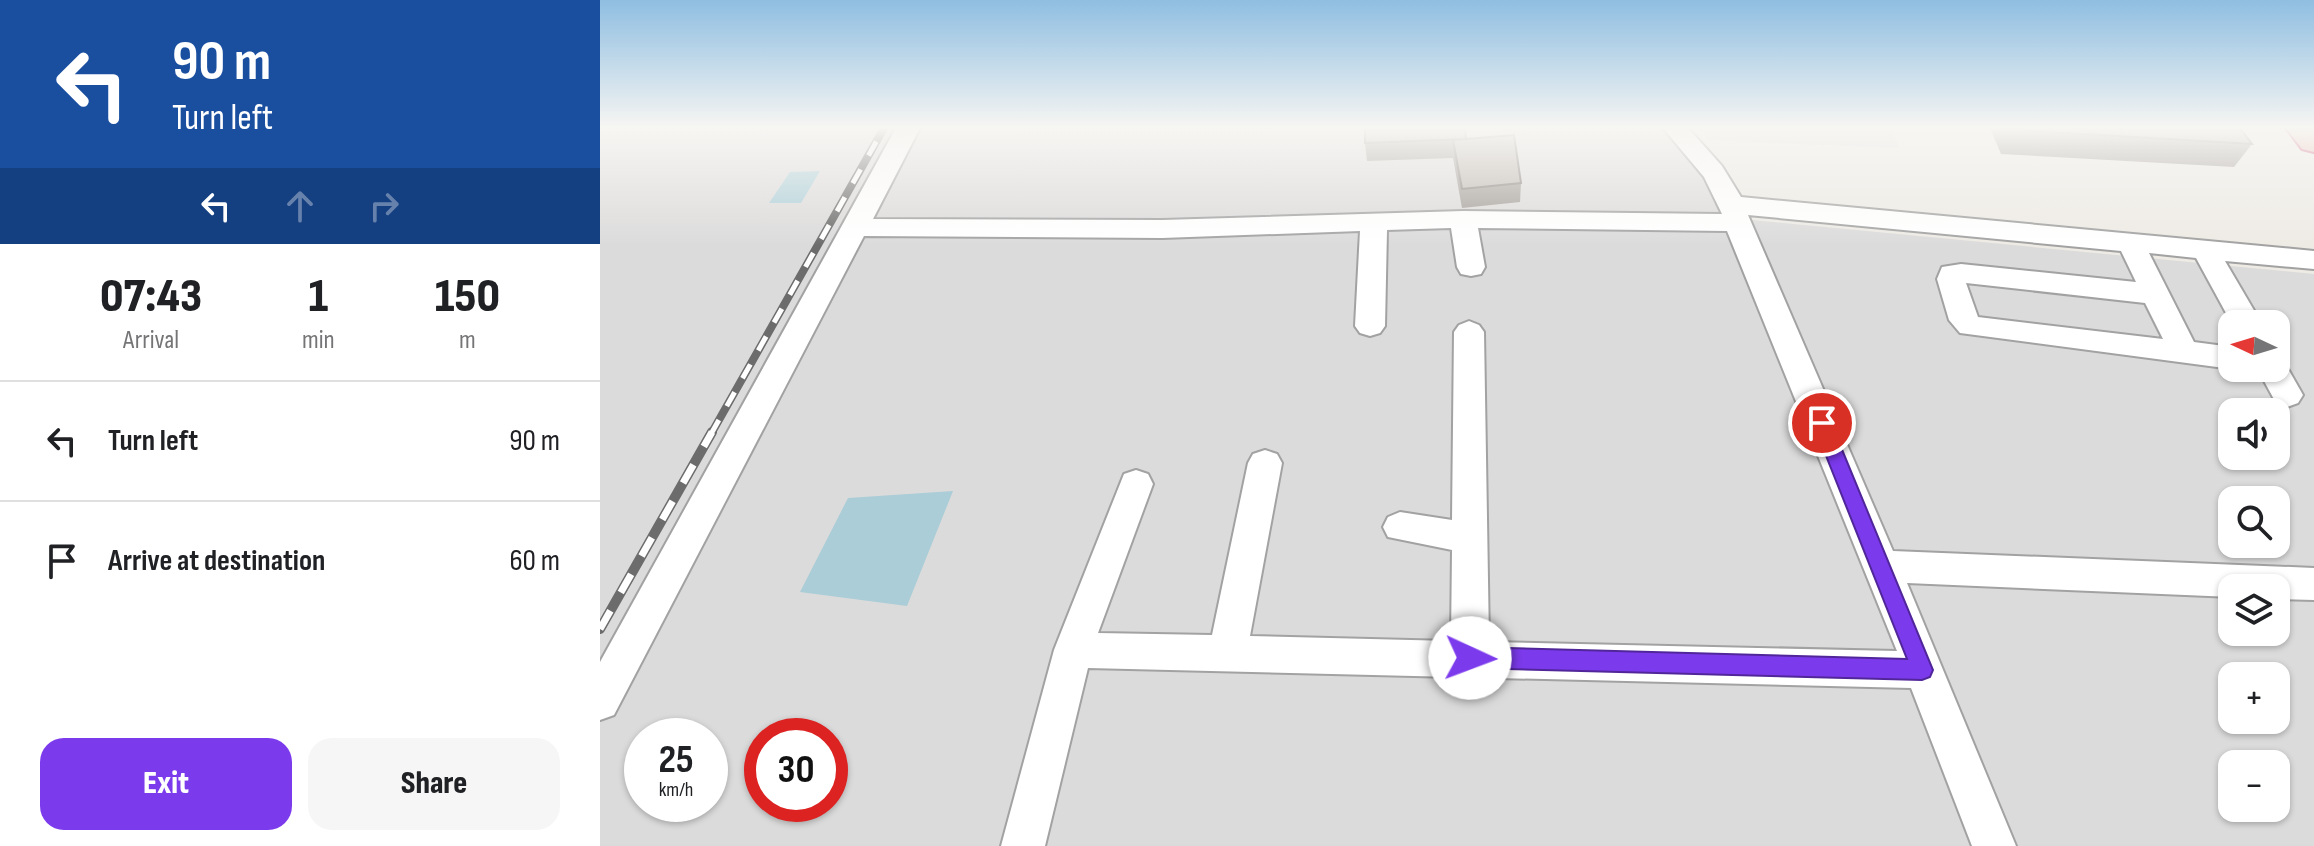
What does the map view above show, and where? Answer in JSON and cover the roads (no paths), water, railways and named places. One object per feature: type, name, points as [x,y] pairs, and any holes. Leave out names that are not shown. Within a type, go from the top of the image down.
[{"type":"street","points":[[600,701],[887,167]]},
{"type":"street","points":[[1709,167],[1736,214],[1994,846]]},
{"type":"street","points":[[855,227],[1162,229],[1736,214],[2130,242],[2314,260]]},
{"type":"street","points":[[1463,219],[1471,267]]},
{"type":"street","points":[[1370,326],[1374,222]]},
{"type":"street","points":[[2130,242],[2184,352]]},
{"type":"street","points":[[2205,249],[2239,310]]},
{"type":"street","points":[[2155,294],[1961,273],[1952,274],[1951,279],[1964,320],[1970,326],[2218,356]]},
{"type":"street","points":[[1469,332],[1470,658]]},
{"type":"street","points":[[1228,653],[1265,463]]},
{"type":"street","points":[[1023,846],[1073,650],[1136,484]]},
{"type":"street","points":[[1400,527],[1468,538]]},
{"type":"street","points":[[1882,566],[2314,584]]},
{"type":"street","points":[[1073,650],[1922,670]]},
{"type":"water","points":[[820,171],[801,203],[769,203],[790,172]]},
{"type":"water","points":[[953,491],[907,606],[800,592],[848,498]]},
{"type":"railway","points":[[711,434],[862,167]]},
{"type":"railway","points":[[600,629],[712,432]]}]
